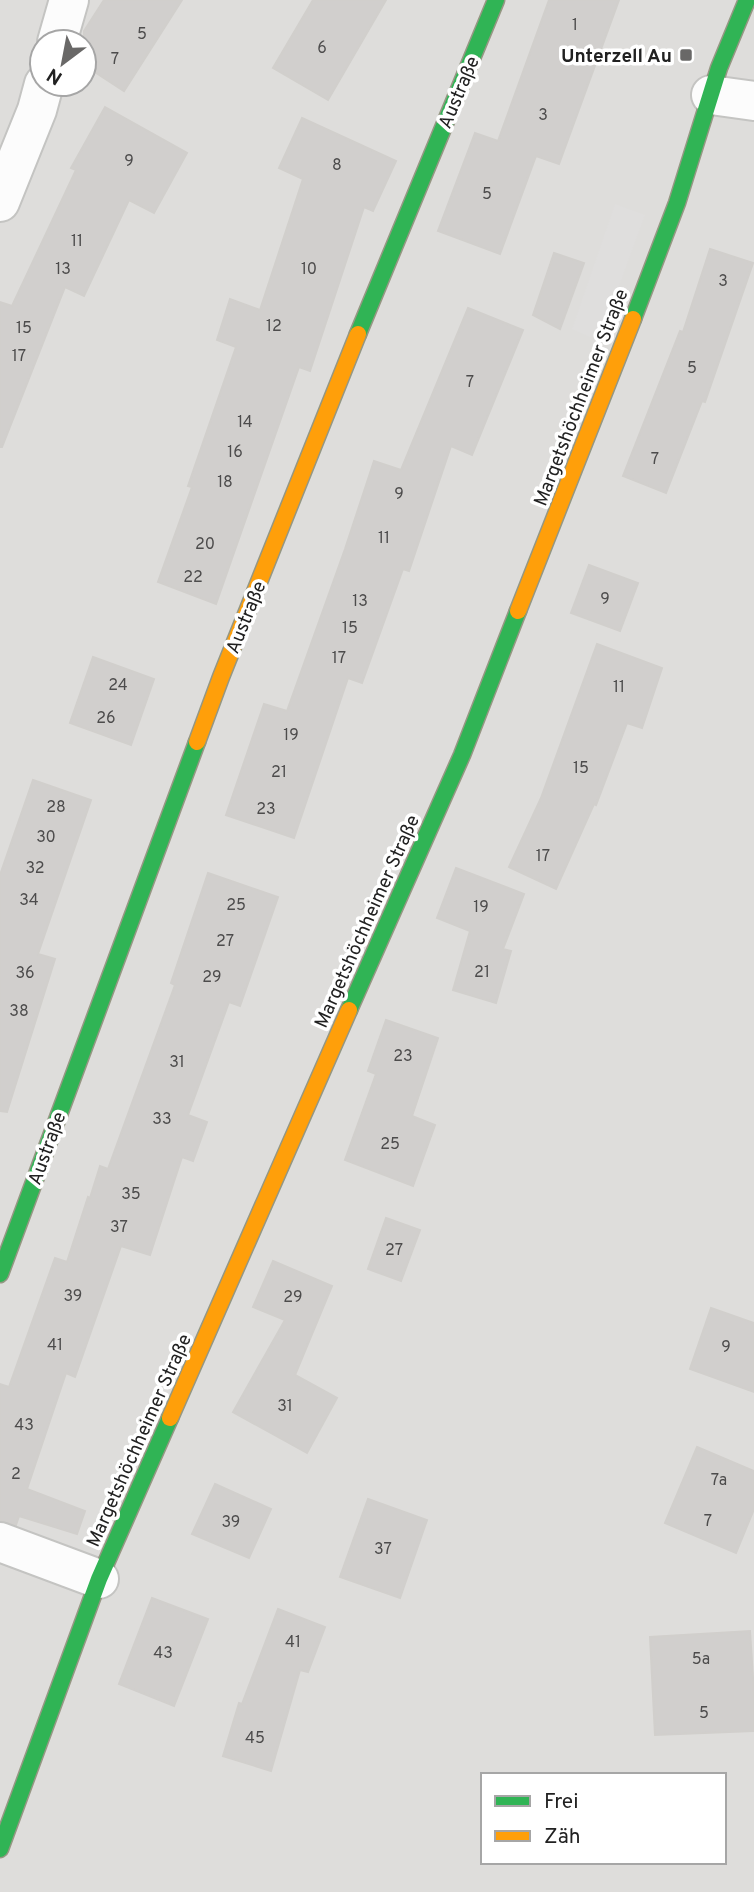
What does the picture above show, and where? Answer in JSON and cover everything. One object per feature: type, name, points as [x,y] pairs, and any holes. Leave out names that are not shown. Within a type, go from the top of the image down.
[{"type":"street","points":[[61,28],[69,0]]},
{"type":"street","name":"Austraße","points":[[4,1251],[221,677],[399,232],[496,0]]},
{"type":"street","name":"Margetshöchheimer Straße","points":[[0,1849],[99,1579],[462,755],[648,280],[677,203],[719,68],[747,0]]},
{"type":"street","points":[[711,95],[754,102]]},
{"type":"street","points":[[0,202],[40,98]]},
{"type":"street","points":[[0,1542],[99,1579]]},
{"type":"shaded area","points":[[0,0],[754,0],[754,1892],[0,1892]]},
{"type":"shaded area","points":[[615,204],[645,215],[599,341],[572,329]]},
{"type":"building","points":[[104,0],[182,0],[124,91],[98,74],[98,28],[86,28]]},
{"type":"building","points":[[313,0],[386,0],[328,100],[273,68]]},
{"type":"building","points":[[549,0],[619,0],[559,164],[536,156],[500,254],[438,231],[475,133],[498,141]]},
{"type":"building","points":[[105,107],[187,153],[154,213],[129,200],[84,296],[65,287],[0,447],[0,302],[12,306],[76,170],[71,168]]},
{"type":"building","points":[[302,118],[396,161],[373,211],[364,207],[310,371],[299,367],[216,604],[158,582],[192,487],[188,486],[236,347],[217,340],[230,299],[260,310],[303,179],[279,168]]},
{"type":"building","points":[[710,249],[753,263],[705,402],[702,401],[666,493],[623,476],[680,331],[683,332]]},
{"type":"building","points":[[554,253],[584,263],[560,329],[533,315]]},
{"type":"building","points":[[468,308],[523,330],[472,455],[451,446],[409,571],[403,569],[362,683],[348,678],[294,838],[226,815],[264,704],[287,711],[374,461],[401,470]]},
{"type":"building","points":[[589,565],[638,583],[620,631],[571,613]]},
{"type":"building","points":[[597,644],[662,668],[642,728],[627,723],[596,805],[594,804],[556,889],[509,867],[541,798]]},
{"type":"building","points":[[93,657],[154,679],[131,745],[70,723]]},
{"type":"building","points":[[33,780],[91,800],[38,954],[55,959],[7,1112],[0,1111],[0,875]]},
{"type":"building","points":[[456,868],[524,894],[503,949],[511,951],[496,1003],[453,990],[470,931],[437,918]]},
{"type":"building","points":[[208,873],[278,897],[240,1006],[229,1002],[188,1115],[207,1122],[193,1161],[182,1157],[150,1255],[121,1246],[75,1377],[66,1373],[27,1489],[85,1511],[77,1534],[19,1516],[16,1525],[0,1521],[0,1384],[9,1387],[55,1258],[67,1262],[100,1166],[108,1169],[175,985],[171,983]]},
{"type":"building","points":[[386,1020],[438,1038],[412,1116],[435,1125],[413,1186],[345,1160],[376,1074],[368,1071]]},
{"type":"building","points":[[386,1218],[420,1230],[401,1281],[368,1269]]},
{"type":"building","points":[[273,1261],[332,1286],[295,1375],[337,1398],[307,1453],[233,1412],[285,1320],[253,1307]]},
{"type":"building","points":[[711,1308],[754,1323],[754,1392],[690,1369]]},
{"type":"building","points":[[697,1447],[754,1471],[754,1509],[736,1553],[665,1523]]},
{"type":"building","points":[[215,1484],[271,1509],[249,1558],[192,1534]]},
{"type":"building","points":[[368,1499],[427,1520],[400,1598],[340,1577]]},
{"type":"building","points":[[152,1598],[208,1619],[174,1706],[119,1684]]},
{"type":"building","points":[[278,1609],[325,1627],[308,1672],[300,1670],[271,1771],[223,1756],[239,1703],[242,1704]]},
{"type":"building","points":[[750,1631],[754,1731],[655,1735],[650,1637]]},
{"type":"traffic: fast","points":[[358,334],[496,0]]},
{"type":"traffic: fast","points":[[633,319],[677,203],[719,68],[747,0]]},
{"type":"traffic: fast","points":[[349,1010],[462,755],[518,611]]},
{"type":"traffic: fast","points":[[0,1274],[197,742]]},
{"type":"traffic: fast","points":[[0,1849],[99,1579],[170,1418]]},
{"type":"traffic: slow","points":[[518,611],[633,319]]},
{"type":"traffic: slow","points":[[197,742],[358,334]]},
{"type":"traffic: slow","points":[[170,1418],[349,1010]]},
{"type":"place","name":"Unterzell Au","points":[[686,55]]}]
